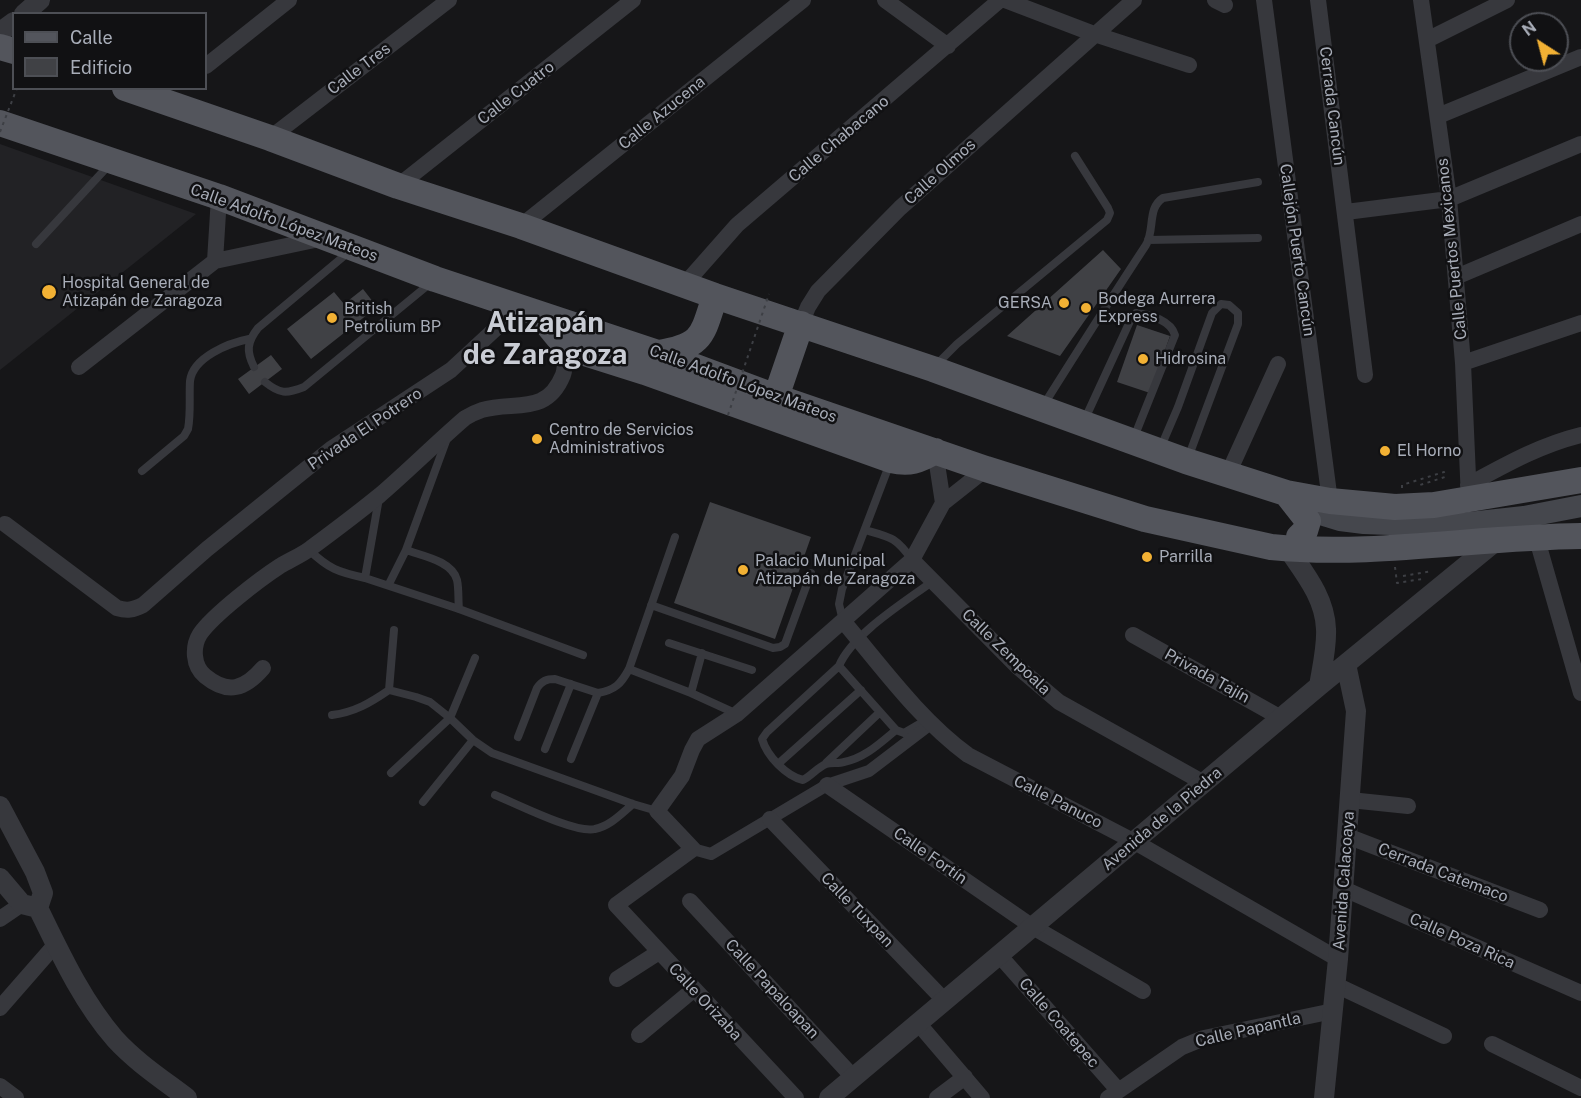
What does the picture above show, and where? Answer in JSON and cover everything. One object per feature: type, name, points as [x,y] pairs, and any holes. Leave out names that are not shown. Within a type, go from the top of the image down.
[{"type":"main road","points":[[137,90],[170,95],[270,138],[399,186],[933,369],[1186,461],[1286,493],[1330,501],[1395,507],[1434,506],[1469,492],[1581,480]]},
{"type":"main road","name":"Calle Adolfo López Mateos","points":[[0,123],[219,197],[435,279],[600,333],[652,363],[776,397],[986,469],[1145,519],[1286,544]]},
{"type":"main road","points":[[652,363],[691,345],[699,338],[715,296]]},
{"type":"main road","points":[[529,310],[566,347],[652,363],[891,460],[904,463],[920,461],[935,451]]},
{"type":"main road","points":[[776,397],[801,324]]},
{"type":"main road","points":[[1286,493],[1308,521],[1305,531],[1286,544]]},
{"type":"main road","points":[[1286,493],[1315,512],[1340,520],[1364,523],[1442,526],[1524,517],[1581,506]]},
{"type":"main road","points":[[1536,536],[1581,522]]},
{"type":"main road","points":[[1286,544],[1397,535],[1496,541]]},
{"type":"main road","points":[[1286,544],[1394,549],[1536,536],[1581,536]]},
{"type":"street","points":[[26,12],[40,0]]},
{"type":"street","points":[[207,65],[289,0]]},
{"type":"street","name":"Calle Tres","points":[[270,138],[449,0]]},
{"type":"street","name":"Calle Cuatro","points":[[399,186],[633,0]]},
{"type":"street","name":"Calle Azucena","points":[[520,226],[803,0]]},
{"type":"street","points":[[885,0],[948,46]]},
{"type":"street","points":[[1002,0],[1094,34],[1189,65]]},
{"type":"street","name":"Calle Chabacano","points":[[684,285],[737,225],[1002,0]]},
{"type":"street","name":"Calle Olmos","points":[[801,324],[818,291],[900,208],[1134,0]]},
{"type":"street","name":"Callejón Puerto Cancún","points":[[1264,0],[1330,501]]},
{"type":"street","name":"Cerrada Cancún","points":[[1318,0],[1365,375]]},
{"type":"street","name":"Calle Puertos Mexicanos","points":[[1421,0],[1449,199],[1463,363],[1469,492]]},
{"type":"street","points":[[1427,40],[1507,0]]},
{"type":"street","points":[[1438,116],[1581,57]]},
{"type":"street","points":[[1346,212],[1449,199],[1581,144]]},
{"type":"street","points":[[215,261],[219,197]]},
{"type":"street","points":[[1456,277],[1581,224]]},
{"type":"street","points":[[79,367],[215,261],[324,238]]},
{"type":"street","name":"Privada El Potrero","points":[[5,524],[117,608],[126,611],[143,605],[207,549],[348,436],[451,370],[529,310]]},
{"type":"street","points":[[1463,363],[1581,323]]},
{"type":"street","points":[[263,668],[242,687],[231,688],[219,684],[204,675],[196,664],[195,651],[199,636],[210,622],[263,578],[309,550],[380,495],[465,418],[481,410],[499,406],[521,407],[539,402],[555,390],[563,374],[566,347]]},
{"type":"street","points":[[1228,474],[1278,364]]},
{"type":"street","points":[[1469,492],[1520,456],[1581,435]]},
{"type":"street","points":[[935,451],[943,503]]},
{"type":"street","points":[[930,721],[869,771],[827,785],[711,854],[693,849],[657,811],[682,776],[698,740],[737,714],[912,560],[943,503],[986,469]]},
{"type":"street","points":[[1536,536],[1581,693]]},
{"type":"street","name":"Avenida de la Piedra","points":[[829,1098],[1319,686],[1496,541]]},
{"type":"street","points":[[1286,544],[1315,587],[1322,606],[1326,630],[1319,686]]},
{"type":"street","name":"Calle Zempoala","points":[[912,560],[1019,668],[1059,702],[1204,783]]},
{"type":"street","name":"Calle Panuco","points":[[843,621],[930,721],[948,740],[968,755],[1134,842],[1338,959]]},
{"type":"street","name":"Privada Tajín","points":[[1133,635],[1281,718]]},
{"type":"street","name":"Avenida Calacoaya","points":[[1323,1097],[1344,890],[1356,711],[1346,664]]},
{"type":"street","name":"Calle Fortín","points":[[827,785],[1033,927],[1143,991]]},
{"type":"street","points":[[1350,800],[1408,806]]},
{"type":"street","points":[[0,806],[43,893],[30,906],[0,920]]},
{"type":"street","name":"Calle Tuxpan","points":[[770,819],[945,1001]]},
{"type":"street","name":"Cerrada Catemaco","points":[[1347,836],[1540,910]]},
{"type":"street","name":"Calle Orizaba","points":[[693,849],[616,905],[795,1098]]},
{"type":"street","points":[[0,878],[30,906],[56,945],[97,1016],[116,1040],[134,1058],[187,1098]]},
{"type":"street","name":"Calle Poza Rica","points":[[1344,890],[1581,993]]},
{"type":"street","name":"Calle Papaloapan","points":[[690,901],[853,1077]]},
{"type":"street","points":[[0,1008],[56,945]]},
{"type":"street","points":[[617,979],[659,952]]},
{"type":"street","name":"Calle Coatepec","points":[[1000,956],[1113,1094]]},
{"type":"street","points":[[1335,985],[1444,1036]]},
{"type":"street","points":[[639,1035],[693,990]]},
{"type":"street","name":"Calle Papantla","points":[[1113,1094],[1182,1047],[1204,1038],[1333,1011]]},
{"type":"street","points":[[918,1023],[982,1098]]},
{"type":"street","points":[[1492,1044],[1581,1088]]},
{"type":"street","points":[[937,1098],[965,1077]]},
{"type":"street","points":[[0,1086],[16,1098]]},
{"type":"lane","points":[[933,369],[957,344],[1107,220],[1110,213],[1108,208],[1075,156]]},
{"type":"lane","points":[[36,244],[112,161]]},
{"type":"lane","points":[[1041,409],[1148,240],[1154,207],[1163,198],[1258,182]]},
{"type":"lane","points":[[1148,240],[1258,238]]},
{"type":"lane","points":[[254,367],[247,349],[249,339],[258,328],[353,249]]},
{"type":"lane","points":[[265,382],[275,390],[288,393],[304,387],[435,279]]},
{"type":"lane","points":[[1160,451],[1212,313],[1221,304],[1230,305],[1238,313],[1238,324],[1186,461]]},
{"type":"lane","points":[[1083,423],[1131,319],[1136,313],[1144,314],[1167,323],[1175,335],[1132,441]]},
{"type":"lane","points":[[142,471],[184,436],[188,429],[190,379],[193,371],[217,350],[236,341],[249,339]]},
{"type":"lane","points":[[389,584],[406,550],[450,431]]},
{"type":"lane","points":[[843,621],[839,604],[842,589],[891,460]]},
{"type":"lane","points":[[365,578],[380,495]]},
{"type":"lane","points":[[865,530],[892,538],[902,546],[912,560]]},
{"type":"lane","points":[[518,737],[541,682],[555,679],[598,693],[612,691],[622,683],[629,669],[675,537]]},
{"type":"lane","points":[[309,550],[324,564],[341,573],[389,584],[583,655]]},
{"type":"lane","points":[[406,550],[443,563],[452,570],[457,579],[459,609]]},
{"type":"lane","points":[[651,605],[773,648],[780,648],[785,644],[811,573]]},
{"type":"lane","points":[[880,712],[826,764],[812,776],[803,780],[793,778],[778,764],[762,739],[839,666],[844,655],[858,639],[933,581]]},
{"type":"lane","points":[[389,690],[394,630]]},
{"type":"lane","points":[[669,643],[752,670]]},
{"type":"lane","points":[[691,693],[702,653]]},
{"type":"lane","points":[[391,773],[450,718],[475,658]]},
{"type":"lane","points":[[839,666],[896,730],[904,733],[930,721]]},
{"type":"lane","points":[[629,669],[737,714]]},
{"type":"lane","points":[[544,749],[571,684]]},
{"type":"lane","points":[[332,716],[364,707],[389,690],[416,697],[429,702],[473,740],[492,753],[657,811]]},
{"type":"lane","points":[[778,764],[861,690]]},
{"type":"lane","points":[[571,759],[598,693]]},
{"type":"lane","points":[[826,764],[860,757],[875,748],[896,730]]},
{"type":"lane","points":[[423,801],[473,740]]},
{"type":"lane","points":[[495,795],[577,828],[593,830],[609,824],[633,804]]},
{"type":"path","points":[[0,132],[16,90]]},
{"type":"path","points":[[728,415],[769,294]]},
{"type":"path","points":[[1395,507],[1402,485],[1444,472],[1445,477],[1418,485]]},
{"type":"path","points":[[1394,549],[1396,583],[1430,578]]},
{"type":"path","points":[[1403,576],[1441,570]]},
{"type":"shaded area","name":"Hospital General de Atizapán de Zaragoza","points":[[0,144],[196,214],[0,370]]},
{"type":"building","name":"GERSA","points":[[1103,250],[1121,269],[1060,356],[1007,336]]},
{"type":"building","name":"British Petrolium BP","points":[[363,289],[377,307],[311,359],[287,329],[334,292],[344,304]]},
{"type":"building","name":"Hidrosina","points":[[1137,325],[1170,336],[1150,393],[1117,382]]},
{"type":"building","points":[[271,355],[282,369],[249,394],[238,379]]},
{"type":"building","name":"Palacio Municipal Atizapán de Zaragoza","points":[[710,502],[811,537],[775,639],[674,603]]},
{"type":"place","name":"Hospital General de Atizapán de Zaragoza","points":[[49,292]]},
{"type":"place","name":"GERSA","points":[[1064,303]]},
{"type":"place","name":"Bodega Aurrera Express","points":[[1086,308]]},
{"type":"place","name":"British Petrolium BP","points":[[332,318]]},
{"type":"place","name":"Hidrosina","points":[[1143,359]]},
{"type":"place","name":"Centro de Servicios Administrativos","points":[[537,439]]},
{"type":"place","name":"El Horno","points":[[1385,451]]},
{"type":"place","name":"Parrilla","points":[[1147,557]]},
{"type":"place","name":"Palacio Municipal Atizapán de Zaragoza","points":[[743,570]]},
{"type":"district","name":"Atizapán de Zaragoza","points":[[545,339]]}]
